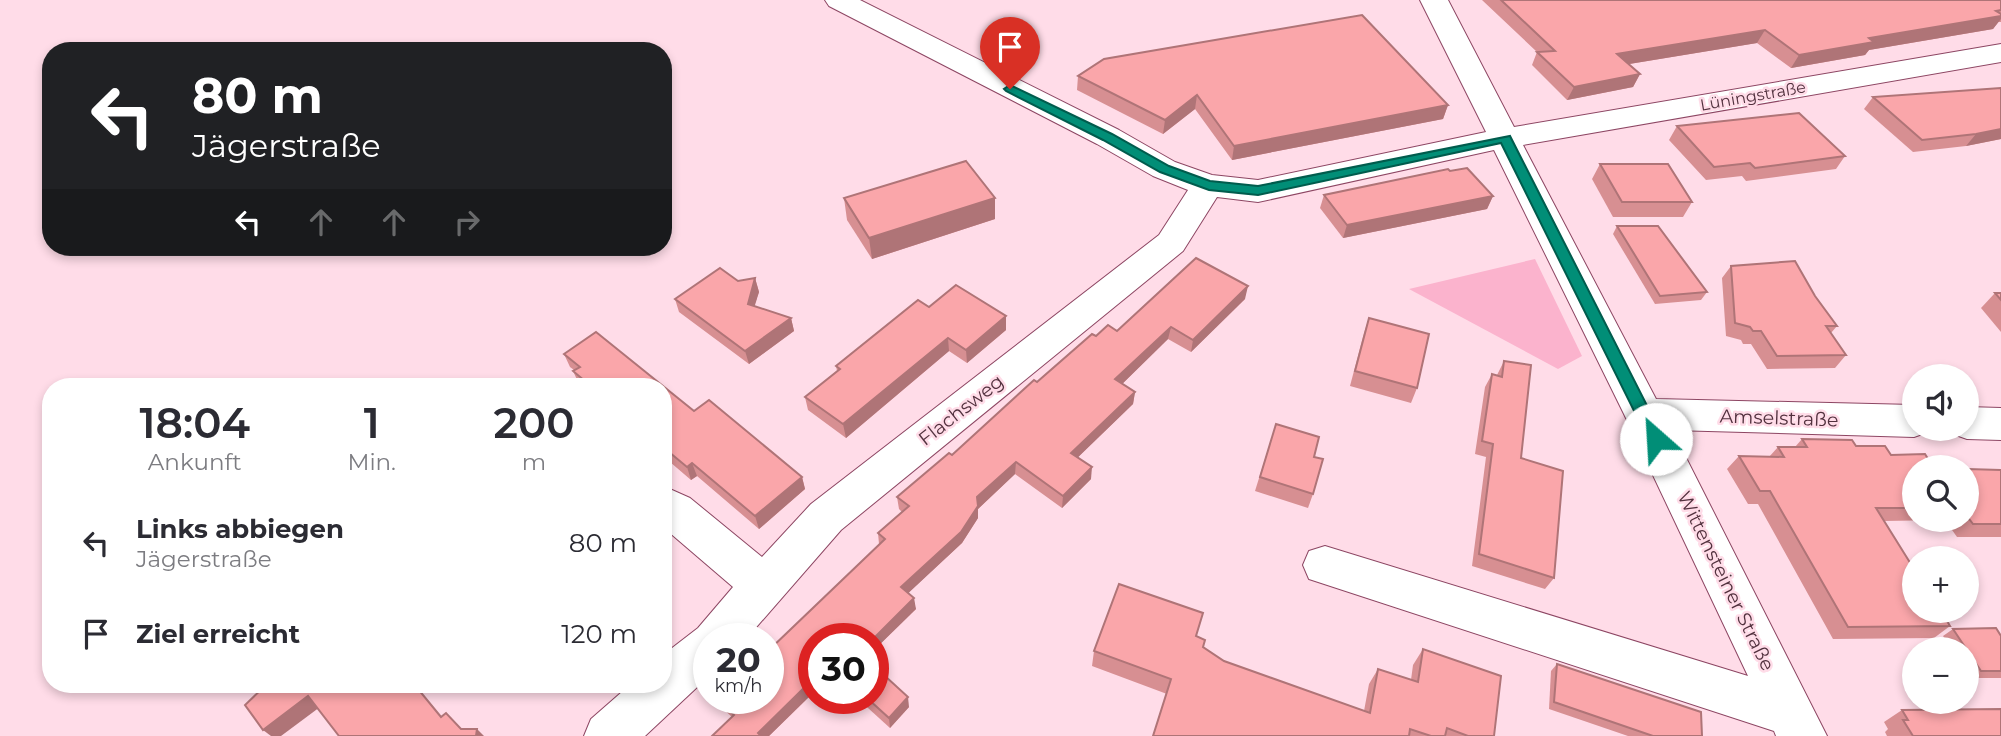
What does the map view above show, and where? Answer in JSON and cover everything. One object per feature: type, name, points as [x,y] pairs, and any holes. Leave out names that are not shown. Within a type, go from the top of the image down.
[{"type":"street","name":"Lüningstraße","points":[[839,0],[1108,137],[1164,169],[1209,185],[1258,191],[1505,138],[2001,53]]},
{"type":"street","name":"Wittensteiner Straße","points":[[1434,0],[1644,414],[1796,724]]},
{"type":"street","name":"Flachsweg","points":[[730,623],[826,517],[1171,243],[1209,185]]},
{"type":"street","name":"Amselstraße","points":[[1644,414],[1902,421]]},
{"type":"street","points":[[1979,423],[2001,424]]},
{"type":"street","points":[[672,509],[763,585]]},
{"type":"street","name":"Wittensteiner Straße","points":[[1325,565],[1796,724]]},
{"type":"street","points":[[672,679],[693,660]]},
{"type":"street","points":[[609,736],[656,693]]},
{"type":"shaded area","points":[[1535,259],[1582,356],[1558,369],[1409,289]]},
{"type":"building","points":[[1501,0],[2001,0],[2001,10],[1996,11],[2001,16],[1869,38],[1874,42],[1799,55],[1765,30],[1617,54],[1640,74],[1574,87],[1537,52],[1555,51]]},
{"type":"building","points":[[1362,15],[1448,105],[1234,146],[1197,95],[1165,120],[1078,76],[1104,59]]},
{"type":"building","points":[[2001,88],[2001,129],[1922,140],[1873,97]]},
{"type":"building","points":[[1799,113],[1845,156],[1755,168],[1750,163],[1714,167],[1677,126]]},
{"type":"building","points":[[966,161],[995,198],[869,238],[844,198]]},
{"type":"building","points":[[1600,164],[1668,164],[1692,202],[1622,202]]},
{"type":"building","points":[[1467,168],[1493,196],[1347,225],[1324,195],[1448,169],[1450,171]]},
{"type":"building","points":[[1617,226],[1658,226],[1707,292],[1660,296]]},
{"type":"building","points":[[1196,258],[1248,286],[1193,340],[1171,327],[1115,379],[1135,392],[1071,453],[1092,467],[1063,496],[1016,462],[977,497],[978,506],[961,532],[901,587],[914,598],[889,623],[798,623],[798,694],[784,707],[784,636],[885,539],[878,533],[909,506],[897,497],[949,453],[952,455],[1034,380],[1037,382],[1092,334],[1096,336],[1108,325],[1117,331]]},
{"type":"building","points":[[1795,261],[1815,296],[1837,326],[1826,326],[1846,355],[1777,356],[1761,331],[1753,331],[1750,327],[1735,323],[1731,266]]},
{"type":"building","points":[[720,268],[738,281],[755,278],[748,304],[791,318],[745,351],[675,299]]},
{"type":"building","points":[[956,285],[1006,316],[966,350],[948,338],[843,424],[805,397],[840,369],[836,366],[918,300],[929,307]]},
{"type":"building","points":[[1369,318],[1429,334],[1417,388],[1355,371]]},
{"type":"building","points":[[596,332],[653,378],[581,378],[573,371],[580,367],[564,354]]},
{"type":"building","points":[[1504,361],[1531,365],[1521,458],[1563,471],[1554,578],[1479,554],[1493,444],[1482,441],[1492,374],[1502,377]]},
{"type":"building","points":[[672,393],[694,411],[709,400],[802,477],[755,516],[692,463],[687,467],[672,454]]},
{"type":"building","points":[[1276,424],[1319,437],[1314,457],[1323,459],[1313,494],[1260,477]]},
{"type":"building","points":[[1802,439],[1852,440],[1856,446],[1885,446],[1891,455],[1925,454],[1902,455],[1902,508],[1876,508],[1902,550],[1902,623],[1948,623],[1950,626],[1848,627],[1770,491],[1760,491],[1739,456],[1784,457],[1778,447],[1807,447]]},
{"type":"building","points":[[1979,469],[2001,470],[2001,524],[1979,524]]},
{"type":"building","points":[[1119,584],[1203,613],[1196,636],[1205,640],[1203,647],[1224,661],[1370,713],[1378,669],[1418,682],[1423,649],[1501,676],[1494,736],[1468,736],[1447,728],[1445,736],[1431,736],[1410,729],[1409,736],[1153,736],[1171,679],[1094,651]]},
{"type":"building","points":[[1996,628],[2001,636],[2001,671],[1981,671],[1979,637],[1958,637],[1953,629]]},
{"type":"building","points":[[1557,664],[1701,712],[1702,736],[1653,736],[1554,702]]},
{"type":"building","points":[[889,680],[908,697],[889,718],[885,714],[889,714]]},
{"type":"building","points":[[258,693],[421,693],[441,717],[446,713],[461,729],[477,729],[476,736],[339,736],[308,696],[263,730],[245,705]]},
{"type":"building","points":[[1979,709],[2001,709],[2001,736],[1913,736],[1903,720],[1908,720],[1904,714],[1979,714]]},
{"type":"building","points":[[777,714],[758,733],[761,736],[712,736],[734,715]]},
{"type":"route","points":[[1010,89],[1108,137],[1164,169],[1209,185],[1258,191],[1505,138],[1656,439]]}]
